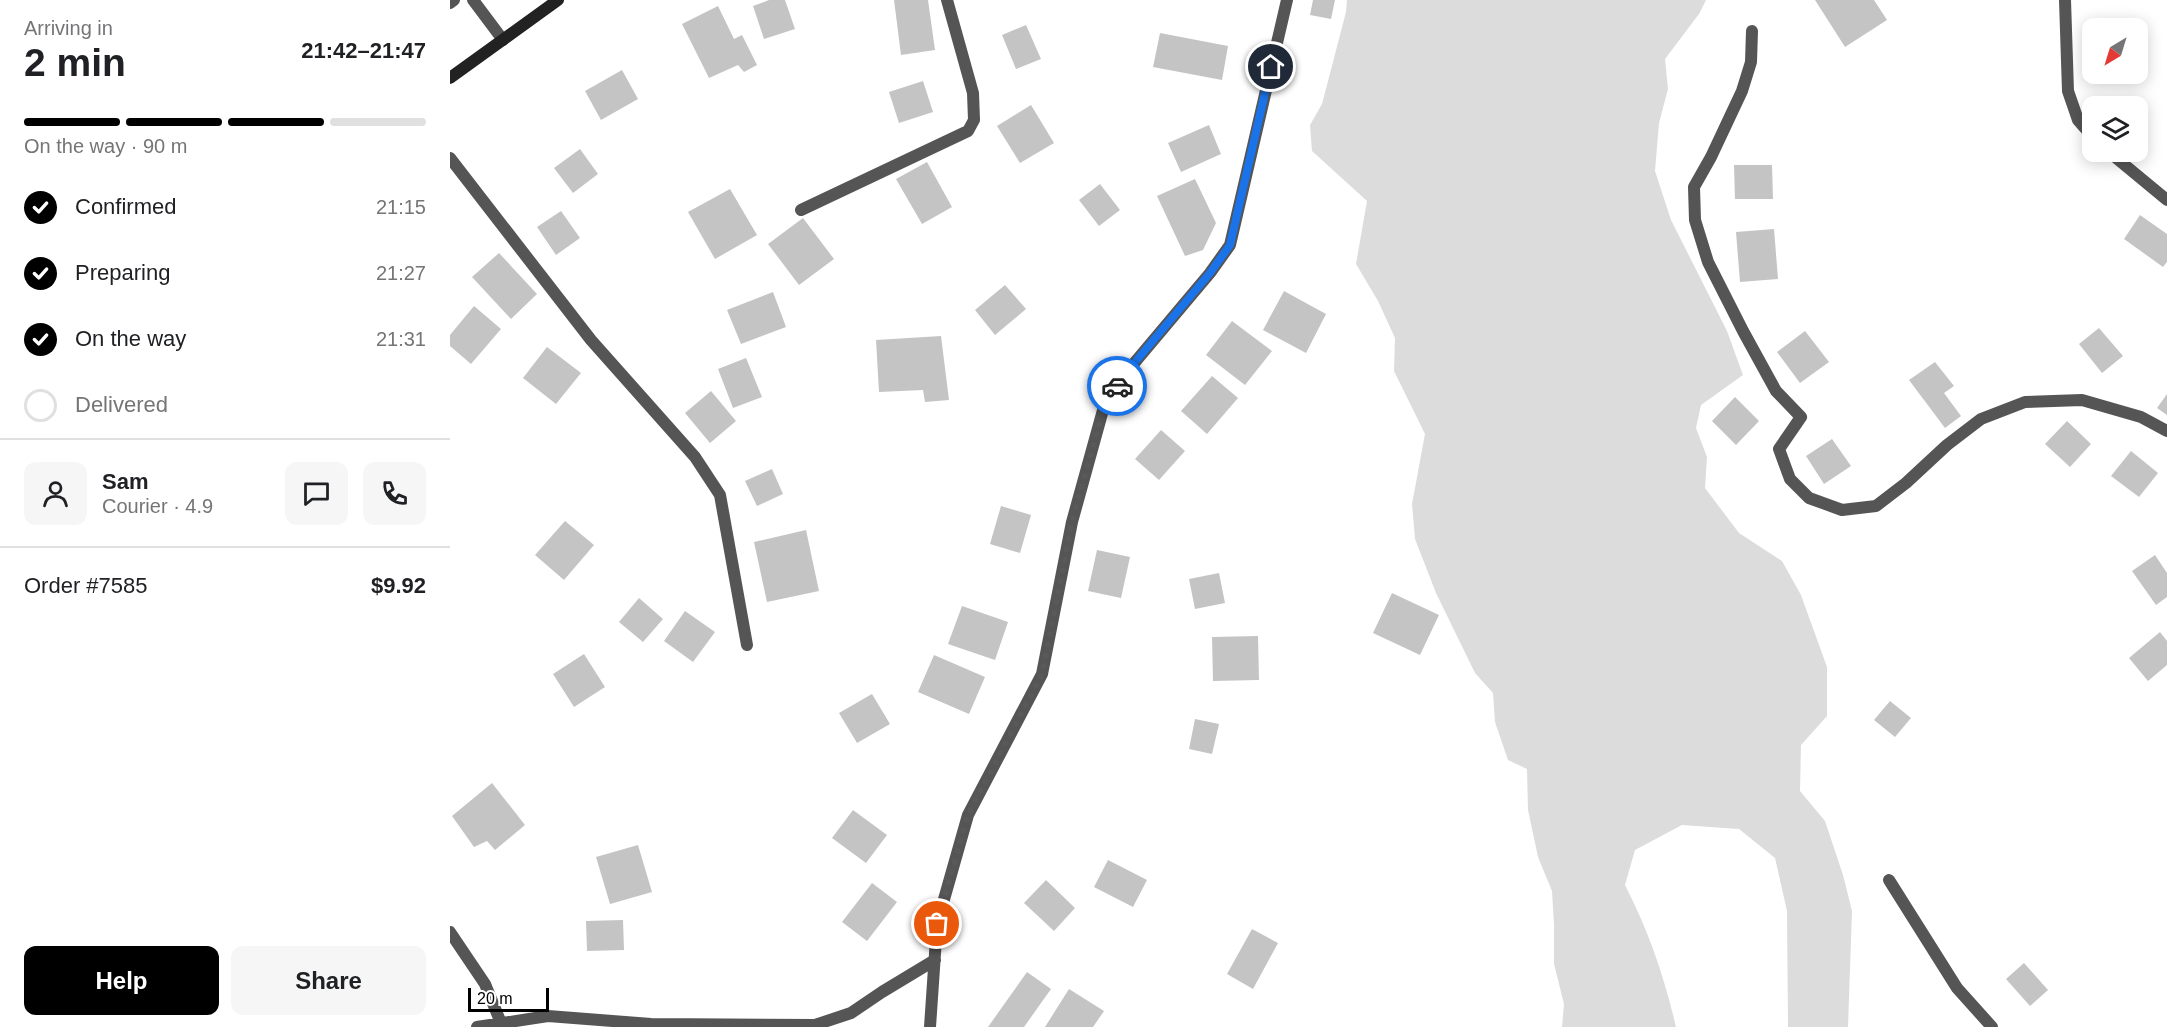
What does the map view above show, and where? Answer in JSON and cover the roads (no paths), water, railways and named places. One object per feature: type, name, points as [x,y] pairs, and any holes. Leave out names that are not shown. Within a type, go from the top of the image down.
[{"type":"street","points":[[450,3],[454,0]]},
{"type":"street","points":[[473,0],[503,40]]},
{"type":"street","points":[[450,78],[558,0]]},
{"type":"street","points":[[801,210],[968,131],[974,120],[972,93],[947,0]]},
{"type":"street","points":[[930,1027],[937,924],[968,815],[1042,674],[1072,522],[1103,410],[1125,374],[1210,273],[1230,245],[1287,0]]},
{"type":"street","points":[[2066,0],[2068,91],[2078,120],[2082,125]]},
{"type":"street","points":[[1752,31],[1751,62],[1742,91],[1694,187],[1695,220],[1708,262],[1743,331],[1776,391],[1802,417],[1779,449],[1790,479],[1809,498],[1842,510],[1876,506],[1981,419],[2025,402],[2082,400],[2141,417],[2167,431]]},
{"type":"street","points":[[450,158],[591,340],[695,457],[720,495],[747,645]]},
{"type":"street","points":[[2121,162],[2167,200]]},
{"type":"street","points":[[1889,880],[1957,988],[1992,1027]]},
{"type":"street","points":[[450,932],[485,984],[501,1023]]},
{"type":"street","points":[[477,1027],[548,1016],[651,1024],[815,1025],[851,1014],[935,960]]}]
